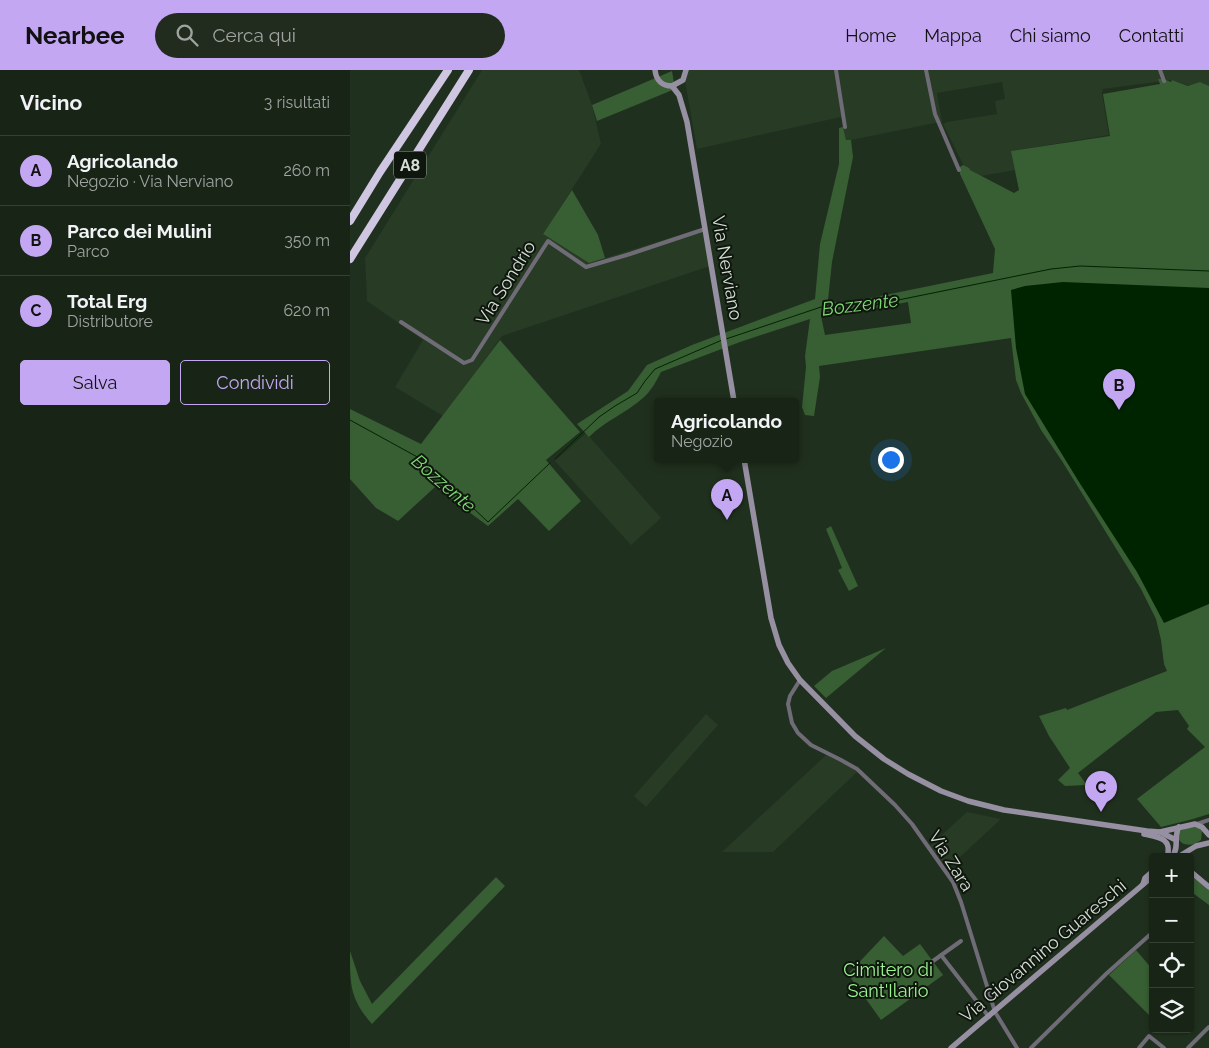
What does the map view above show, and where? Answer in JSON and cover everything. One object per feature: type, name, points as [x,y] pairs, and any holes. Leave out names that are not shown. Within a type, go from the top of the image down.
[{"type":"highway","name":"A8","points":[[350,221],[380,172],[448,70]]},
{"type":"highway","name":"A8","points":[[350,259],[469,70]]},
{"type":"street","points":[[655,70],[656,77],[661,83],[672,86],[679,95]]},
{"type":"street","points":[[679,95],[681,82],[686,72],[692,70]]},
{"type":"street","points":[[836,70],[846,127]]},
{"type":"street","points":[[926,70],[935,114],[959,170]]},
{"type":"street","points":[[1160,70],[1164,81]]},
{"type":"street","points":[[672,86],[681,82]]},
{"type":"street","name":"Via Nerviano","points":[[679,95],[686,114],[734,398]]},
{"type":"street","name":"Via Sondrio","points":[[400,322],[464,363],[472,360],[477,354],[548,241],[586,267],[705,229]]},
{"type":"street","points":[[745,463],[773,625],[784,657],[800,680],[822,703],[855,736],[877,754],[908,774],[942,791],[968,801],[995,808],[1160,832],[1209,820]]},
{"type":"street","name":"Via Zara","points":[[800,680],[790,696],[788,704],[792,723],[799,734],[812,745],[846,762],[866,777],[907,817],[947,873],[961,902],[995,1012],[1017,1048]]},
{"type":"street","points":[[1197,824],[1207,832]]},
{"type":"street","points":[[1186,853],[1205,839],[1209,824]]},
{"type":"street","points":[[1106,825],[1112,828],[1162,838],[1169,848],[1168,853]]},
{"type":"street","points":[[1175,853],[1176,834],[1179,827]]},
{"type":"street","points":[[1160,832],[1182,846],[1194,847],[1209,843]]},
{"type":"street","points":[[1142,886],[1145,878],[1149,874]]},
{"type":"street","points":[[1194,874],[1209,887]]},
{"type":"street","name":"Via Giovannino Guareschi","points":[[951,1048],[1149,880]]},
{"type":"street","points":[[1031,1048],[1106,974],[1149,936]]},
{"type":"street","points":[[933,960],[961,941]]},
{"type":"street","points":[[941,955],[989,1017]]},
{"type":"street","points":[[1188,1048],[1209,1028]]},
{"type":"street","points":[[1139,1048],[1149,1036],[1164,1048]]},
{"type":"shaded area","points":[[482,70],[579,70],[592,105],[601,144],[543,234],[589,263],[702,228],[710,266],[502,336],[443,416],[395,387],[423,340],[367,301],[365,258]]},
{"type":"shaded area","points":[[683,70],[1209,70],[1209,92],[1172,80],[1103,89],[1102,94],[1109,135],[1012,151],[1015,170],[981,176],[965,168],[943,124],[997,114],[995,101],[1005,99],[1002,82],[937,93],[942,122],[846,141],[841,117],[697,149]]},
{"type":"shaded area","points":[[1063,282],[1209,288],[1209,604],[1164,623],[1137,572],[1025,394],[1016,348],[1011,290],[1025,286]]},
{"type":"shaded area","points":[[586,433],[661,518],[631,545],[555,461]]},
{"type":"shaded area","points":[[706,714],[718,725],[646,807],[634,796]]},
{"type":"shaded area","points":[[826,755],[857,772],[773,852],[722,852]]},
{"type":"shaded area","points":[[967,812],[1001,819],[947,869],[930,846]]},
{"type":"green space","points":[[672,71],[675,89],[597,121],[592,105]]},
{"type":"green space","points":[[1158,79],[1171,82],[1172,80],[1188,86],[1200,82],[1209,86],[1209,814],[1161,827],[1137,799],[1205,747],[1187,729],[1189,726],[1178,710],[1156,712],[1078,773],[1087,785],[1065,786],[1058,780],[1070,768],[1049,736],[1039,716],[1066,708],[1067,710],[1167,671],[1156,619],[1141,589],[1041,430],[1021,393],[1016,380],[1011,338],[819,366],[820,377],[814,416],[805,415],[802,407],[806,367],[805,356],[810,319],[740,342],[661,372],[643,398],[589,437],[577,424],[628,391],[647,365],[692,345],[815,299],[820,244],[839,164],[839,128],[843,127],[846,140],[851,140],[853,157],[832,262],[828,300],[841,304],[993,273],[995,249],[960,174],[960,167],[963,165],[1014,193],[1019,190],[1011,151],[1110,136],[1103,94],[1160,84]],"holes":[[[908,302],[911,323],[825,335],[821,316],[822,311],[845,314]]]},
{"type":"green space","points":[[572,190],[598,235],[605,258],[589,263],[543,234]]},
{"type":"green space","points":[[500,340],[580,432],[546,460],[581,501],[549,531],[518,499],[488,526],[435,487],[398,521],[376,508],[350,479],[350,409],[421,444]]},
{"type":"green space","points":[[831,526],[858,586],[849,591],[838,570],[842,568],[826,529]]},
{"type":"green space","points":[[886,648],[826,698],[814,686],[832,671]]},
{"type":"green space","points":[[1193,826],[1200,828],[1202,831],[1201,840],[1192,844],[1182,843],[1179,840],[1179,832]]},
{"type":"green space","points":[[496,877],[505,886],[372,1024],[355,999],[350,973],[350,951],[360,981],[372,1004]]},
{"type":"green space","points":[[1194,877],[1209,890],[1209,905],[1194,894]]},
{"type":"green space","name":"Cimitero di Sant'Ilario","points":[[884,936],[903,956],[920,944],[943,975],[881,1020],[848,974]]},
{"type":"green space","points":[[1136,950],[1149,965],[1149,1015],[1109,975]]},
{"type":"waterway","name":"Bozzente","points":[[726,339],[821,307],[849,310],[1051,269],[1080,266],[1209,271]]},
{"type":"waterway","name":"Bozzente","points":[[555,459],[599,417],[637,393],[655,369],[722,340]]},
{"type":"waterway","name":"Bozzente","points":[[350,420],[421,459],[488,522],[550,463]]},
{"type":"place","name":"Parco dei Mulini","points":[[1119,410]]},
{"type":"place","name":"Agricolando","points":[[727,520]]},
{"type":"place","name":"Total Erg","points":[[1101,812]]}]
